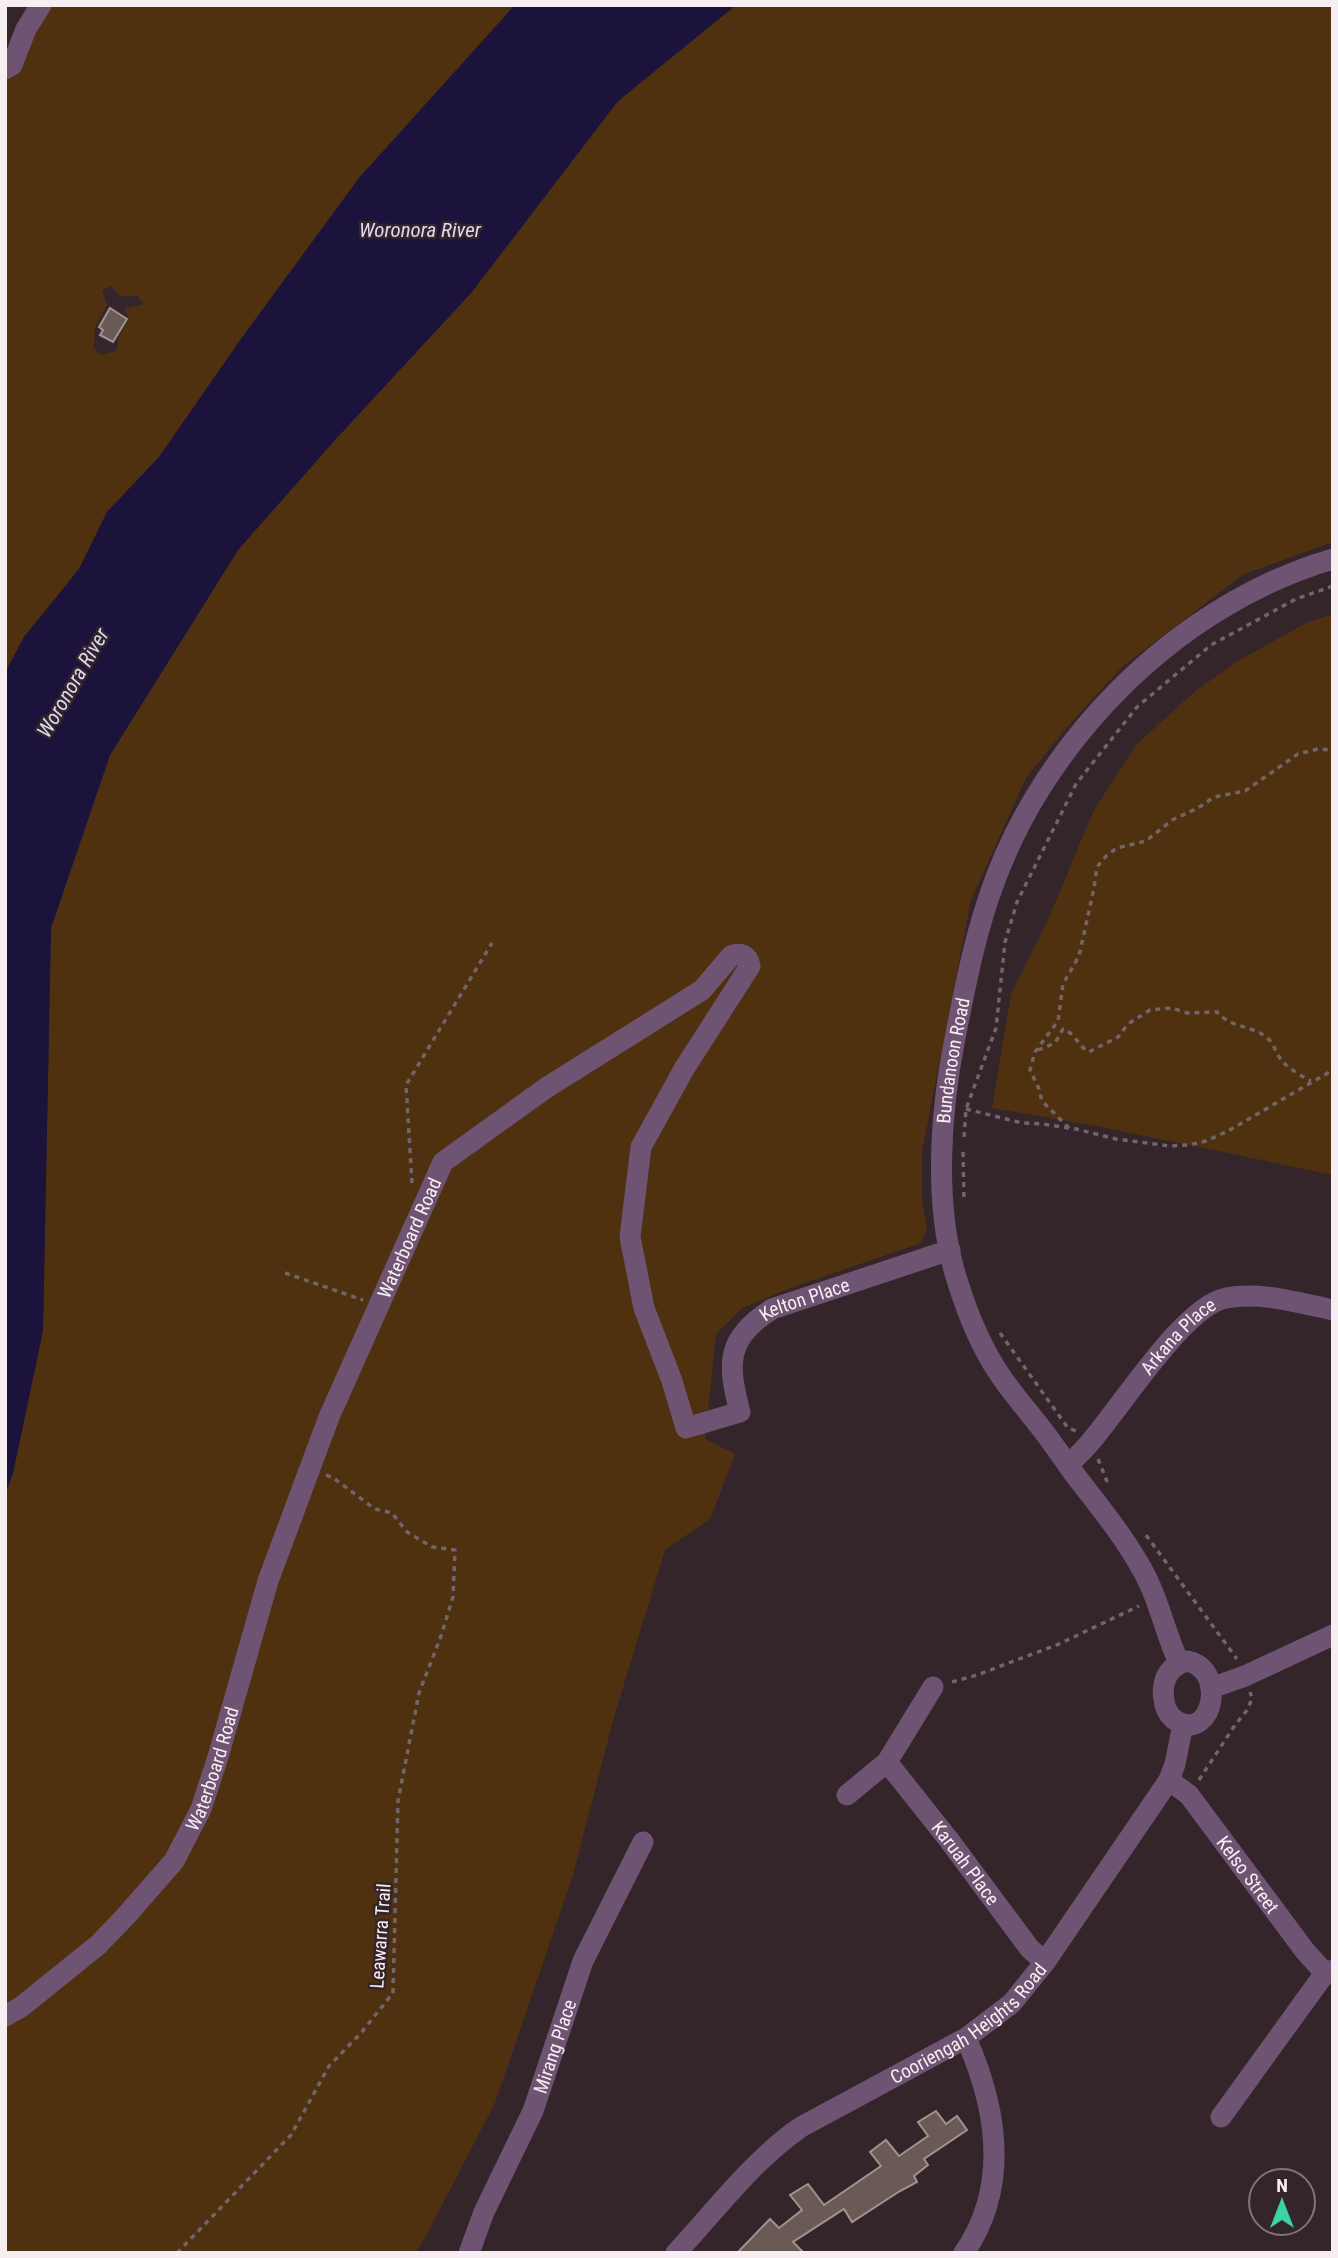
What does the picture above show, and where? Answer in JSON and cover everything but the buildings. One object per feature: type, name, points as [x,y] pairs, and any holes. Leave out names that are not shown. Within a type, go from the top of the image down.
[{"type":"street","points":[[5,69],[12,65],[26,29],[41,5]]},
{"type":"street","name":"Bundanoon Road","points":[[1179,1663],[1157,1598],[1139,1563],[991,1360],[967,1308],[956,1279],[943,1204],[945,1097],[959,1020],[988,899],[1021,825],[1060,759],[1101,707],[1134,673],[1203,620],[1284,577],[1333,559]]},
{"type":"street","name":"Waterboard Road","points":[[5,2016],[98,1945],[125,1917],[174,1861],[201,1809],[268,1581],[309,1470],[329,1417],[443,1162],[546,1088],[702,990],[731,956],[737,954],[749,959],[750,966],[684,1069],[641,1147],[630,1237],[645,1308],[686,1428],[740,1412]]},
{"type":"street","name":"Kelton Place","points":[[740,1412],[730,1363],[739,1340],[751,1322],[772,1309],[950,1250]]},
{"type":"street","name":"Arkana Place","points":[[1068,1465],[1087,1446],[1179,1331],[1208,1306],[1222,1298],[1259,1296],[1333,1310]]},
{"type":"street","points":[[1210,1688],[1245,1676],[1333,1634]]},
{"type":"street","points":[[1186,1661],[1201,1666],[1207,1675],[1210,1688],[1209,1711],[1201,1720],[1192,1724],[1183,1724],[1171,1718],[1166,1711],[1165,1676],[1179,1663],[1186,1661]]},
{"type":"street","points":[[847,1795],[887,1762],[933,1687]]},
{"type":"street","name":"Cooriengah Heights Road","points":[[676,2253],[765,2155],[782,2140],[800,2127],[966,2038],[1012,2003],[1045,1962],[1168,1780],[1175,1764],[1183,1724]]},
{"type":"street","name":"Karuah Place","points":[[887,1762],[1030,1949],[1045,1962]]},
{"type":"street","name":"Kelso Street","points":[[1168,1780],[1189,1795],[1305,1951],[1329,1971]]},
{"type":"street","name":"Mirang Place","points":[[470,2253],[484,2212],[533,2111],[583,1961],[643,1842]]},
{"type":"street","points":[[1222,2117],[1329,1971]]},
{"type":"street","points":[[964,2253],[984,2216],[992,2192],[996,2165],[984,2083],[966,2038]]},
{"type":"path","points":[[964,1207],[963,1145],[967,1109],[996,1028],[1005,942],[1017,902],[1076,784],[1137,708],[1211,645],[1296,599],[1333,586]]},
{"type":"path","points":[[1069,1128],[1042,1101],[1030,1070],[1046,1035],[1058,1021],[1063,984],[1079,956],[1097,867],[1107,855],[1124,845],[1146,841],[1172,820],[1198,808],[1213,797],[1245,791],[1298,754],[1318,749],[1333,750]]},
{"type":"path","points":[[415,1224],[406,1085],[492,943]]},
{"type":"path","points":[[1038,1050],[1055,1043],[1063,1029],[1072,1033],[1083,1049],[1089,1052],[1118,1037],[1128,1024],[1150,1010],[1172,1008],[1187,1013],[1217,1012],[1237,1027],[1256,1031],[1266,1037],[1283,1063],[1303,1079],[1312,1081]]},
{"type":"path","points":[[967,1109],[1022,1123],[1069,1128],[1116,1139],[1170,1146],[1189,1145],[1228,1131],[1333,1070]]},
{"type":"path","points":[[285,1273],[378,1305]]},
{"type":"path","points":[[998,1331],[1068,1428],[1077,1432],[1103,1468],[1104,1477],[1111,1488]]},
{"type":"path","name":"Leawarra Trail","points":[[177,2253],[291,2135],[329,2066],[361,2033],[393,1993],[398,1801],[419,1693],[453,1598],[455,1550],[432,1547],[407,1532],[392,1513],[375,1509],[332,1477],[309,1470]]},
{"type":"path","points":[[1143,1531],[1237,1659],[1252,1698],[1248,1709],[1189,1795]]},
{"type":"path","points":[[933,1687],[977,1675],[1059,1644],[1117,1614],[1157,1598]]},
{"type":"shaded area","points":[[46,5],[515,5],[359,178],[241,339],[159,457],[107,512],[79,569],[24,637],[5,673],[5,75]],"holes":[[[111,286],[120,296],[138,296],[144,304],[124,309],[129,319],[119,337],[116,351],[101,355],[94,348],[95,327],[107,305],[102,290]]]},
{"type":"shaded area","points":[[736,5],[1333,5],[1333,542],[1244,574],[1123,666],[1068,726],[1026,778],[971,900],[922,1152],[922,1200],[927,1228],[921,1243],[788,1289],[742,1308],[716,1334],[705,1439],[735,1454],[710,1519],[665,1550],[614,1717],[573,1875],[495,2103],[415,2253],[5,2253],[5,1495],[13,1473],[43,1331],[51,928],[110,755],[238,550],[471,293],[618,101]]},
{"type":"shaded area","points":[[1333,614],[1333,1175],[1097,1126],[992,1108],[1011,994],[1047,922],[1094,810],[1136,745],[1194,692],[1236,662],[1308,622]]},
{"type":"water","name":"Woronora River","points":[[515,5],[736,5],[618,101],[471,293],[238,550],[110,755],[51,928],[43,1331],[13,1473],[5,1495],[5,673],[24,637],[79,569],[107,512],[159,457],[241,339],[359,178]]}]
